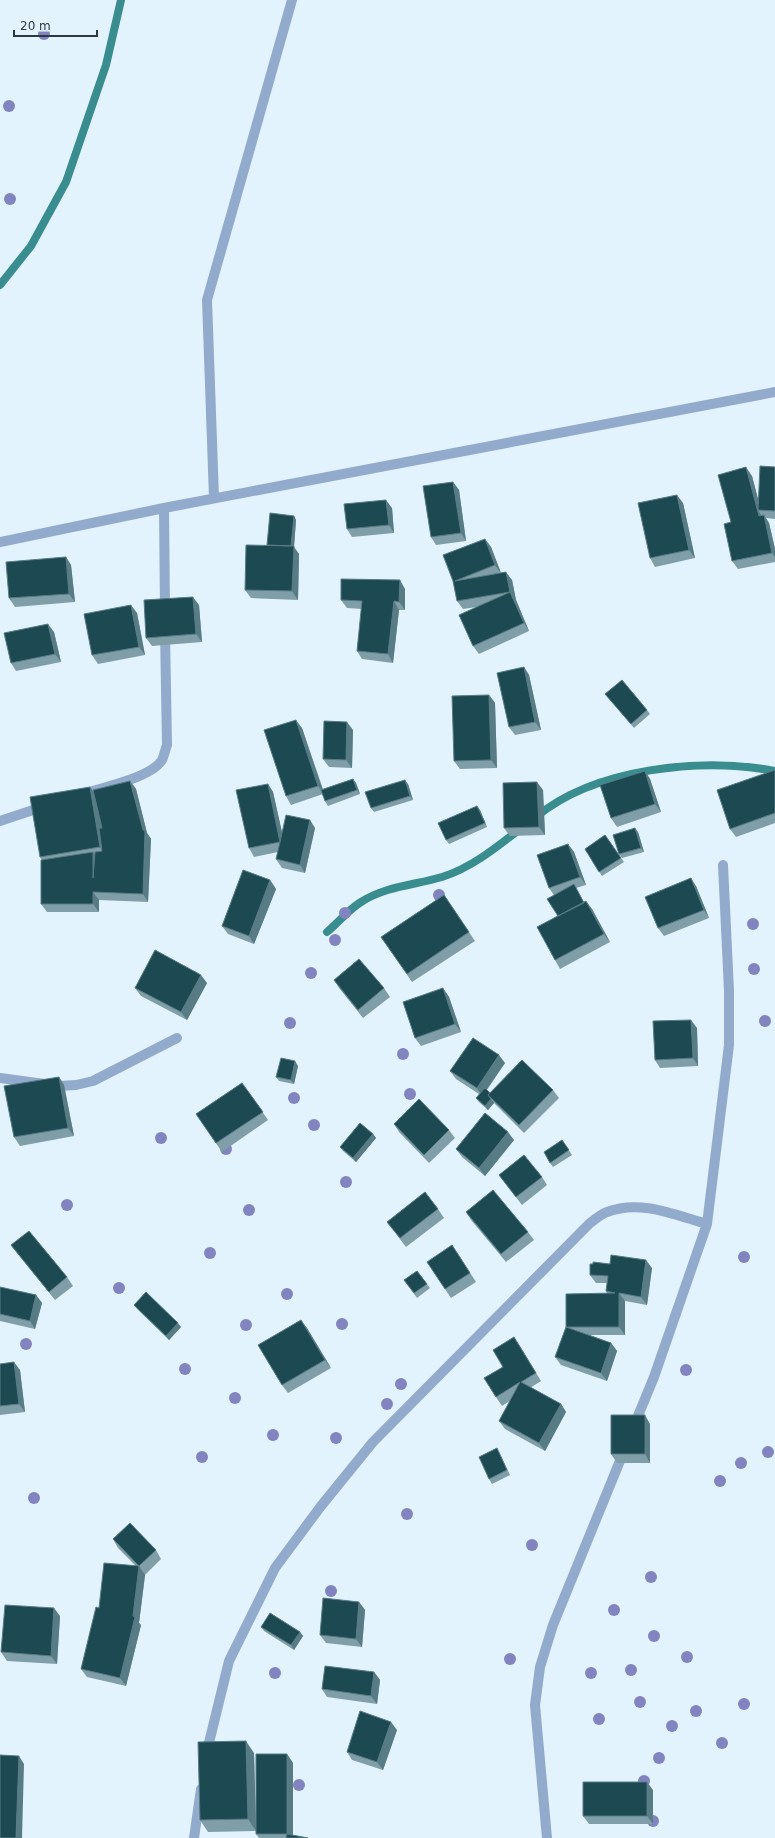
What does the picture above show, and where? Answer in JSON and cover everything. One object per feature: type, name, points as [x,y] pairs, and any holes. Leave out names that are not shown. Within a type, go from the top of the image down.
[{"type":"street","points":[[214,498],[207,300],[292,0]]},
{"type":"street","points":[[0,542],[214,498],[775,392]]},
{"type":"street","points":[[74,797],[138,776],[152,769],[162,760],[167,745],[164,508]]},
{"type":"street","points":[[0,821],[53,804]]},
{"type":"street","points":[[546,1838],[535,1705],[540,1667],[552,1625],[654,1377],[707,1224],[729,1045],[729,991],[723,865]]},
{"type":"street","points":[[0,1078],[59,1086],[76,1085],[93,1081],[177,1038]]},
{"type":"street","points":[[205,1762],[229,1661],[275,1568],[321,1506],[373,1442],[588,1224],[606,1212],[625,1207],[647,1207],[707,1224]]},
{"type":"street","points":[[194,1838],[203,1777]]},
{"type":"building","points":[[760,466],[775,467],[775,511],[758,510]]},
{"type":"building","points":[[746,467],[759,516],[764,515],[772,553],[732,561],[724,524],[731,522],[718,475]]},
{"type":"building","points":[[453,482],[461,533],[431,537],[423,486]]},
{"type":"building","points":[[677,495],[689,550],[650,558],[638,503]]},
{"type":"building","points":[[386,500],[389,525],[347,529],[344,504]]},
{"type":"building","points":[[270,513],[294,516],[291,546],[267,545]]},
{"type":"building","points":[[485,539],[495,565],[455,581],[506,572],[510,592],[457,601],[453,581],[443,555]]},
{"type":"building","points":[[246,545],[294,546],[292,591],[245,590]]},
{"type":"building","points":[[66,557],[69,594],[9,598],[6,562]]},
{"type":"building","points":[[341,579],[400,580],[399,602],[394,601],[388,654],[357,651],[362,601],[341,600]]},
{"type":"building","points":[[510,592],[524,623],[473,646],[459,615]]},
{"type":"building","points":[[193,597],[196,634],[146,638],[144,600]]},
{"type":"building","points":[[131,605],[139,647],[92,655],[84,614]]},
{"type":"building","points":[[48,624],[55,654],[11,663],[4,633]]},
{"type":"building","points":[[524,667],[535,722],[509,727],[497,673]]},
{"type":"building","points":[[622,680],[647,710],[631,724],[605,694]]},
{"type":"building","points":[[489,695],[491,760],[454,761],[452,696]]},
{"type":"building","points":[[296,720],[318,786],[286,796],[264,730]]},
{"type":"building","points":[[324,721],[347,722],[346,760],[323,759]]},
{"type":"building","points":[[775,770],[775,813],[730,829],[717,790]]},
{"type":"building","points":[[645,771],[655,804],[611,818],[600,785]]},
{"type":"building","points":[[353,779],[357,790],[325,801],[321,790]]},
{"type":"building","points":[[405,780],[410,796],[371,808],[365,792]]},
{"type":"building","points":[[130,781],[143,830],[145,831],[143,894],[93,892],[93,904],[41,904],[41,860],[93,852],[93,878],[95,852],[102,851],[99,828],[102,828],[93,790]]},
{"type":"building","points":[[537,782],[539,827],[504,828],[503,783]]},
{"type":"building","points":[[268,784],[280,842],[249,848],[236,790]]},
{"type":"building","points":[[90,787],[100,847],[40,857],[30,797]]},
{"type":"building","points":[[477,806],[485,823],[446,840],[438,823]]},
{"type":"building","points":[[286,815],[310,820],[300,865],[276,859]]},
{"type":"building","points":[[635,828],[641,848],[619,854],[613,835]]},
{"type":"building","points":[[605,835],[621,858],[599,872],[585,849]]},
{"type":"building","points":[[568,844],[580,877],[549,888],[537,855]]},
{"type":"building","points":[[243,870],[270,880],[249,936],[222,926]]},
{"type":"building","points":[[691,878],[704,910],[658,928],[645,897]]},
{"type":"building","points":[[574,884],[584,903],[558,916],[547,899]]},
{"type":"building","points":[[444,895],[469,932],[407,974],[381,937]]},
{"type":"building","points":[[586,901],[604,934],[555,960],[537,927]]},
{"type":"building","points":[[155,950],[201,975],[181,1012],[135,988]]},
{"type":"building","points":[[359,959],[384,988],[358,1010],[334,980]]},
{"type":"building","points":[[443,988],[455,1024],[415,1038],[403,1002]]},
{"type":"building","points":[[691,1020],[693,1058],[655,1060],[653,1021]]},
{"type":"building","points":[[473,1038],[499,1055],[477,1088],[450,1071]]},
{"type":"building","points":[[281,1058],[295,1061],[291,1080],[276,1077]]},
{"type":"building","points":[[522,1060],[553,1090],[519,1125],[488,1095]]},
{"type":"building","points":[[59,1077],[68,1128],[14,1137],[4,1086]]},
{"type":"building","points":[[242,1083],[263,1112],[216,1143],[196,1114]]},
{"type":"building","points":[[485,1088],[490,1093],[488,1095],[491,1099],[485,1106],[476,1098]]},
{"type":"building","points":[[419,1099],[449,1130],[424,1155],[394,1124]]},
{"type":"building","points":[[485,1113],[508,1132],[479,1168],[456,1149]]},
{"type":"building","points":[[360,1123],[373,1134],[353,1158],[340,1147]]},
{"type":"building","points":[[562,1140],[569,1150],[550,1163],[544,1152]]},
{"type":"building","points":[[524,1155],[542,1177],[516,1197],[499,1175]]},
{"type":"building","points":[[493,1190],[528,1232],[501,1254],[466,1212]]},
{"type":"building","points":[[425,1192],[438,1209],[400,1238],[387,1222]]},
{"type":"building","points":[[29,1231],[67,1277],[49,1292],[11,1245]]},
{"type":"building","points":[[452,1245],[470,1273],[445,1289],[427,1262]]},
{"type":"building","points":[[611,1255],[646,1260],[641,1297],[619,1293],[619,1327],[566,1327],[566,1294],[615,1293],[606,1291],[608,1276],[590,1275],[590,1264],[593,1264],[593,1262],[610,1264]]},
{"type":"building","points":[[417,1271],[427,1284],[414,1293],[404,1280]]},
{"type":"building","points":[[0,1287],[36,1295],[30,1321],[0,1314]]},
{"type":"building","points":[[146,1292],[178,1323],[166,1336],[134,1305]]},
{"type":"building","points":[[301,1320],[325,1360],[282,1385],[258,1345]]},
{"type":"building","points":[[566,1327],[611,1343],[601,1373],[555,1357]]},
{"type":"building","points":[[514,1337],[536,1373],[521,1382],[561,1404],[539,1443],[499,1421],[520,1382],[496,1397],[484,1378],[503,1367],[493,1350]]},
{"type":"building","points":[[14,1362],[19,1404],[0,1406],[0,1364]]},
{"type":"building","points":[[611,1415],[645,1415],[645,1454],[611,1454]]},
{"type":"building","points":[[497,1448],[507,1470],[489,1479],[479,1457]]},
{"type":"building","points":[[130,1523],[156,1550],[139,1566],[113,1539]]},
{"type":"building","points":[[104,1563],[139,1566],[133,1616],[135,1617],[120,1678],[81,1669],[96,1607],[99,1608]]},
{"type":"building","points":[[323,1598],[359,1602],[356,1639],[320,1635]]},
{"type":"building","points":[[5,1605],[54,1608],[51,1656],[1,1652]]},
{"type":"building","points":[[270,1613],[300,1632],[291,1645],[261,1627]]},
{"type":"building","points":[[325,1666],[374,1672],[371,1696],[322,1689]]},
{"type":"building","points":[[360,1711],[391,1722],[377,1762],[347,1752]]},
{"type":"building","points":[[246,1741],[248,1819],[200,1820],[198,1742]]},
{"type":"building","points":[[256,1754],[287,1754],[287,1834],[256,1834]]},
{"type":"building","points":[[0,1755],[19,1756],[16,1838],[0,1838]]},
{"type":"building","points":[[583,1782],[647,1782],[647,1816],[583,1816]]},
{"type":"building","points":[[287,1834],[308,1838],[286,1838]]},
{"type":"waterway","points":[[0,285],[31,246],[66,182],[106,65],[121,0]]},
{"type":"waterway","points":[[536,817],[560,800],[588,787],[618,777],[650,770],[682,766],[715,765],[775,771]]},
{"type":"waterway","points":[[327,932],[361,902],[380,892],[432,880],[453,873],[473,863],[520,829]]}]
